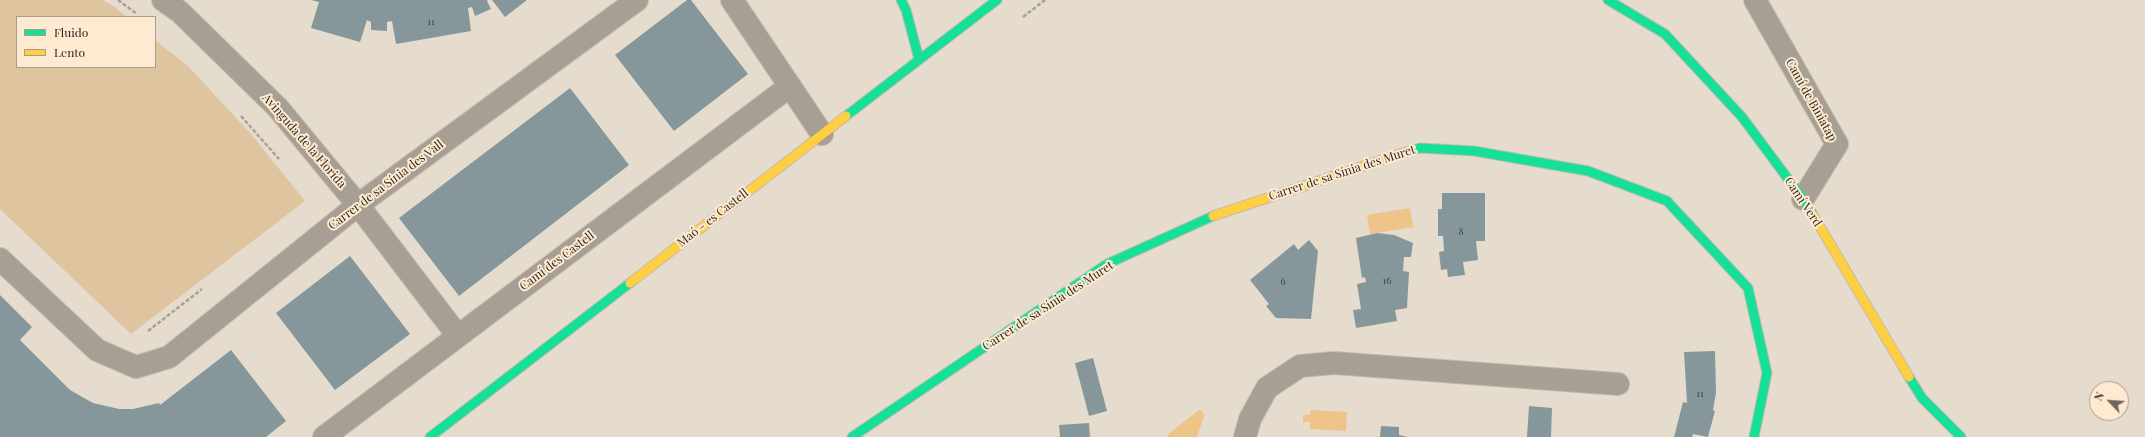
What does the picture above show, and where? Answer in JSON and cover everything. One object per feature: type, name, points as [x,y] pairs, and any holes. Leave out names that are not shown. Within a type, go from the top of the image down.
[{"type":"street","name":"Avinguda de la Florida","points":[[163,0],[180,12],[278,108],[358,205],[458,336]]},
{"type":"street","name":"Carrer de sa Sínia des Vall","points":[[0,260],[97,350],[136,367],[169,356],[358,205],[637,0]]},
{"type":"street","points":[[732,0],[822,134]]},
{"type":"street","points":[[901,0],[906,10],[919,59]]},
{"type":"street","name":"Maó - es Castell","points":[[430,437],[997,0]]},
{"type":"street","name":"Camí Verd","points":[[1608,0],[1665,34],[1742,118],[1803,199],[1922,398],[1961,437]]},
{"type":"street","name":"Camí de Biniatap","points":[[1755,0],[1838,144],[1803,199]]},
{"type":"street","name":"Camí des Castell","points":[[324,437],[790,86]]},
{"type":"street","name":"Carrer de sa Sínia des Muret","points":[[852,437],[1107,264],[1225,210],[1420,148],[1474,151],[1588,171],[1666,201],[1748,288],[1767,374],[1754,437]]},
{"type":"street","points":[[1245,437],[1250,419],[1267,388],[1300,366],[1334,363],[1618,384]]},
{"type":"street","points":[[424,437],[443,426]]},
{"type":"path","points":[[118,0],[140,16]]},
{"type":"path","points":[[240,115],[281,161]]},
{"type":"path","points":[[143,335],[205,288]]},
{"type":"shaded area","points":[[0,0],[103,0],[116,8],[126,16],[16,16],[16,68],[156,68],[156,41],[188,66],[251,134],[305,201],[131,334],[0,209]]},
{"type":"shaded area","points":[[1410,208],[1413,227],[1370,234],[1367,215]]},
{"type":"shaded area","points":[[1199,410],[1203,412],[1204,416],[1197,437],[1168,437],[1167,435]]},
{"type":"shaded area","points":[[1311,410],[1347,412],[1346,431],[1310,429],[1310,422],[1303,422],[1303,415],[1310,415]]},
{"type":"building","points":[[311,0],[488,0],[487,1],[491,9],[475,16],[472,7],[468,8],[471,31],[396,44],[392,21],[387,22],[387,31],[371,30],[371,22],[367,20],[360,42],[311,28],[319,2]]},
{"type":"building","points":[[492,0],[527,0],[505,17]]},
{"type":"building","points":[[687,0],[691,0],[748,74],[674,131],[615,55]]},
{"type":"building","points":[[570,88],[629,165],[459,296],[399,218]]},
{"type":"building","points":[[1442,193],[1485,193],[1485,241],[1476,241],[1478,260],[1463,262],[1465,275],[1448,277],[1447,269],[1441,270],[1439,252],[1444,251],[1443,236],[1438,236],[1438,209],[1442,209]]},
{"type":"building","points":[[1377,233],[1394,235],[1413,243],[1411,257],[1404,257],[1403,271],[1409,272],[1407,308],[1395,310],[1397,321],[1356,328],[1353,310],[1361,309],[1357,284],[1366,282],[1365,277],[1362,278],[1356,238]]},
{"type":"building","points":[[1309,240],[1318,251],[1311,319],[1276,318],[1266,306],[1269,304],[1250,280],[1294,244],[1298,250]]},
{"type":"building","points":[[350,256],[410,334],[335,390],[276,313]]},
{"type":"building","points":[[0,295],[32,327],[20,340],[70,390],[93,403],[119,409],[133,409],[159,403],[160,405],[231,350],[286,421],[266,437],[0,437]]},
{"type":"building","points":[[1715,351],[1716,393],[1713,410],[1715,411],[1708,437],[1693,434],[1692,437],[1674,437],[1683,402],[1687,403],[1684,352]]},
{"type":"building","points":[[1093,358],[1107,411],[1089,416],[1075,363]]},
{"type":"building","points":[[1529,406],[1552,408],[1551,437],[1527,437]]},
{"type":"building","points":[[1089,423],[1090,437],[1060,437],[1059,425]]},
{"type":"building","points":[[1381,426],[1399,427],[1399,435],[1408,437],[1380,437]]},
{"type":"traffic: fast","points":[[901,0],[906,10],[919,59]]},
{"type":"traffic: fast","points":[[846,116],[997,0]]},
{"type":"traffic: fast","points":[[1608,0],[1665,34],[1742,117],[1803,199],[1813,215]]},
{"type":"traffic: fast","points":[[1406,152],[1420,148],[1474,151],[1588,171],[1667,201],[1748,288],[1767,373],[1754,437]]},
{"type":"traffic: fast","points":[[852,437],[1107,264],[1213,216]]},
{"type":"traffic: fast","points":[[430,437],[630,283]]},
{"type":"traffic: fast","points":[[1909,377],[1922,398],[1961,437]]},
{"type":"traffic: slow","points":[[630,283],[846,116]]},
{"type":"traffic: slow","points":[[1213,216],[1406,152]]},
{"type":"traffic: slow","points":[[1813,215],[1909,377]]}]
